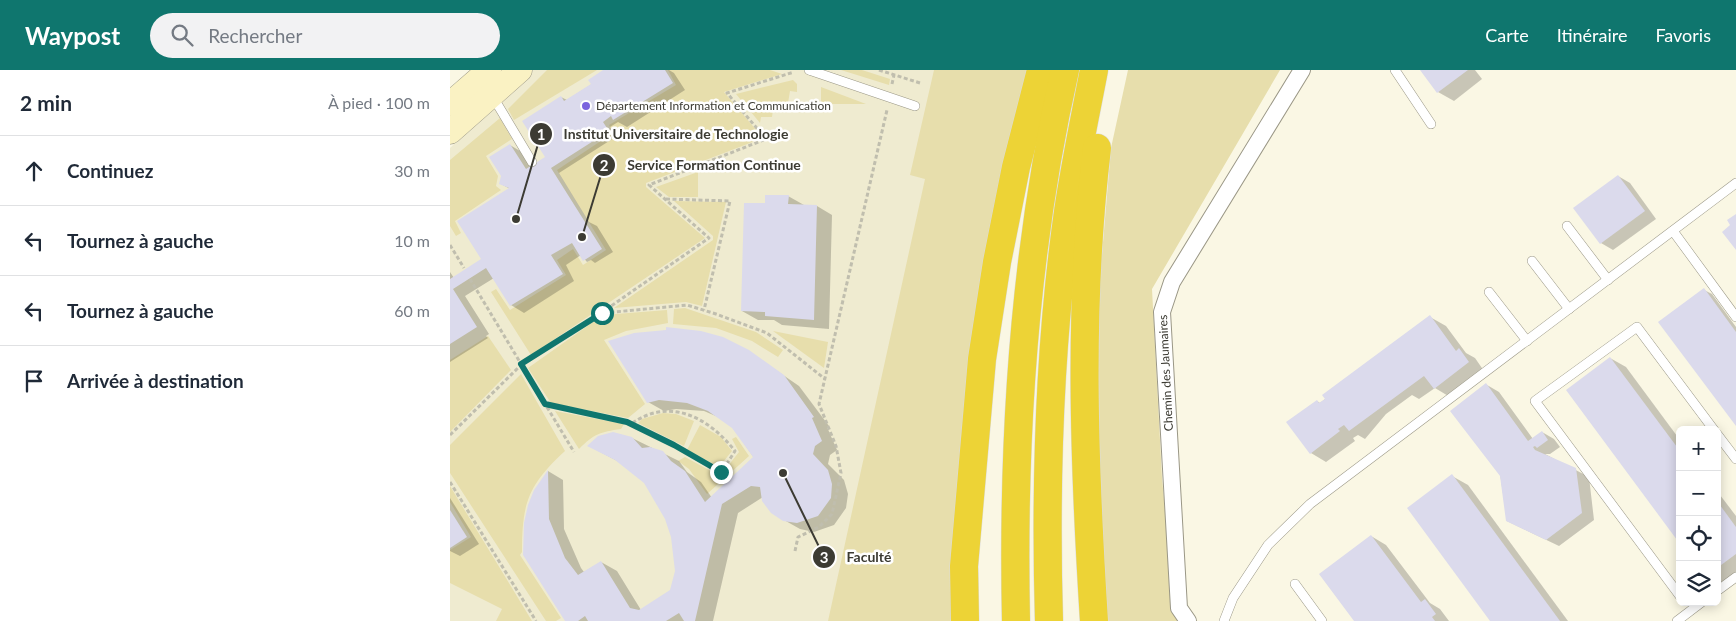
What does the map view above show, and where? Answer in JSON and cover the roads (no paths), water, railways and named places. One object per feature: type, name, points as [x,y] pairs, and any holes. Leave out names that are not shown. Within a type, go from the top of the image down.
[{"type":"highway","points":[[964,621],[964,566],[982,359],[997,262],[1016,167],[1041,70]]},
{"type":"highway","points":[[1016,621],[1015,469],[1026,299],[1049,141],[1065,70]]},
{"type":"highway","points":[[1049,621],[1048,446],[1056,332],[1068,212],[1094,70]]},
{"type":"highway","points":[[1094,621],[1085,433],[1086,261],[1101,111],[1110,70]]},
{"type":"main road","points":[[450,104],[489,70]]},
{"type":"main road","points":[[450,132],[493,96],[516,73]]},
{"type":"street","name":"Chemin des Jaumaires","points":[[1188,621],[1179,608],[1162,312],[1172,282],[1302,70]]},
{"type":"lane","points":[[809,70],[915,106]]},
{"type":"lane","points":[[1394,70],[1431,124]]},
{"type":"lane","points":[[493,96],[532,162]]},
{"type":"lane","points":[[1224,621],[1233,598],[1268,545],[1310,504],[1736,184]]},
{"type":"lane","points":[[1567,226],[1608,280]]},
{"type":"lane","points":[[1673,231],[1736,317]]},
{"type":"lane","points":[[1532,261],[1569,309]]},
{"type":"lane","points":[[1489,292],[1528,341]]},
{"type":"lane","points":[[1676,591],[1535,401],[1637,327],[1711,426]]},
{"type":"lane","points":[[1721,439],[1736,459]]},
{"type":"lane","points":[[1721,588],[1736,577]]},
{"type":"lane","points":[[1295,584],[1322,621]]},
{"type":"lane","points":[[1687,606],[1690,611]]},
{"type":"lane","points":[[1677,621],[1697,606]]},
{"type":"place","name":"Département Information et Communication","points":[[586,106]]},
{"type":"place","name":"Institut Universitaire de Technologie","points":[[516,219]]},
{"type":"place","name":"Service Formation Continue","points":[[582,237]]},
{"type":"place","name":"Faculté","points":[[783,473]]}]
